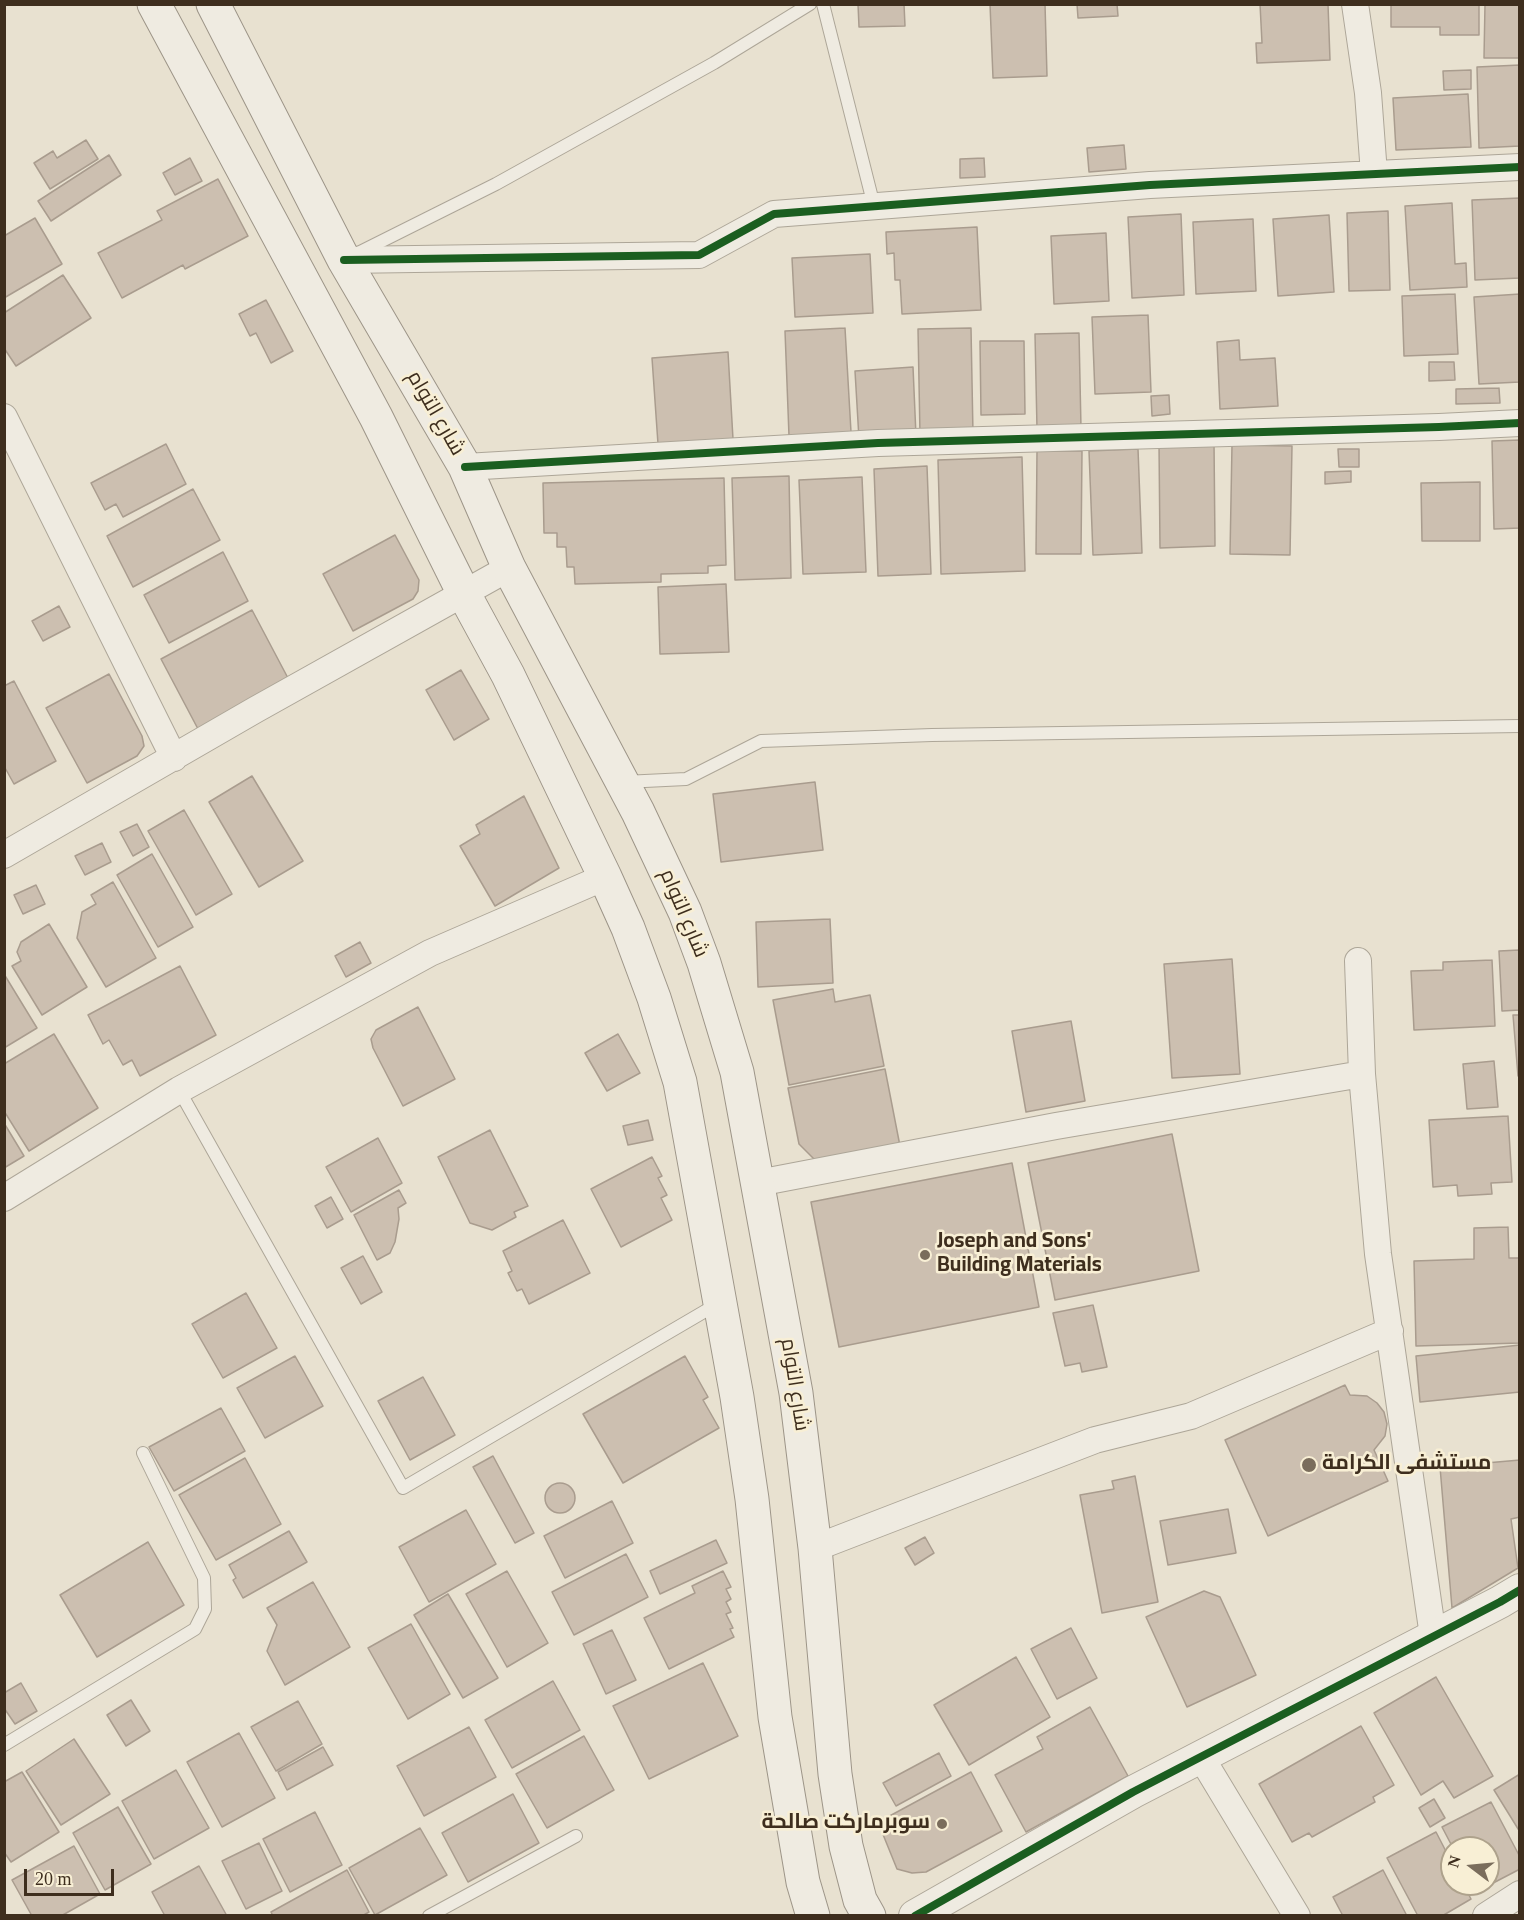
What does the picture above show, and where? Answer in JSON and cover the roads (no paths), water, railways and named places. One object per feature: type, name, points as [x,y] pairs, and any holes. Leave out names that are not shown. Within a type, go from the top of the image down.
[{"type":"main road","points":[[154,4],[376,417],[464,594],[508,675],[606,877],[654,998],[680,1082],[737,1397],[752,1499],[775,1717],[803,1882],[813,1916]]},
{"type":"main road","name":"شارع التوام","points":[[213,4],[344,260],[465,467],[508,568],[623,782],[685,912],[704,963],[737,1072],[796,1393],[815,1548],[827,1694],[846,1846],[860,1900],[869,1916]]},
{"type":"street","points":[[1355,4],[1368,93],[1374,174]]},
{"type":"street","points":[[344,260],[699,255],[774,214],[1150,185],[1520,167]]},
{"type":"street","points":[[4,417],[174,758]]},
{"type":"street","points":[[465,467],[878,443],[1520,423]]},
{"type":"street","points":[[4,855],[508,568]]},
{"type":"street","points":[[4,1198],[179,1090],[430,953],[606,877]]},
{"type":"street","points":[[1358,961],[1362,1074],[1378,1254],[1433,1636]]},
{"type":"street","points":[[758,1184],[1056,1126],[1362,1074]]},
{"type":"street","points":[[815,1548],[1095,1440],[1191,1416],[1390,1332]]},
{"type":"street","points":[[915,1916],[1133,1792],[1520,1590]]},
{"type":"street","points":[[1201,1756],[1297,1916]]},
{"type":"street","points":[[1486,1916],[1520,1893]]},
{"type":"lane","points":[[344,260],[496,184],[714,63],[810,4]]},
{"type":"lane","points":[[823,4],[874,206]]},
{"type":"lane","points":[[623,782],[687,779],[760,741],[932,735],[1520,726]]},
{"type":"lane","points":[[179,1090],[403,1488],[720,1302]]},
{"type":"lane","points":[[4,1745],[195,1629],[206,1609],[204,1578],[143,1453]]},
{"type":"lane","points":[[429,1916],[576,1836]]},
{"type":"place","name":"Joseph and Sons' Building Materials","points":[[925,1255]]},
{"type":"place","name":"مستشفى الكرامة","points":[[1309,1465]]},
{"type":"place","name":"سوبرماركت صالحة","points":[[942,1824]]}]
